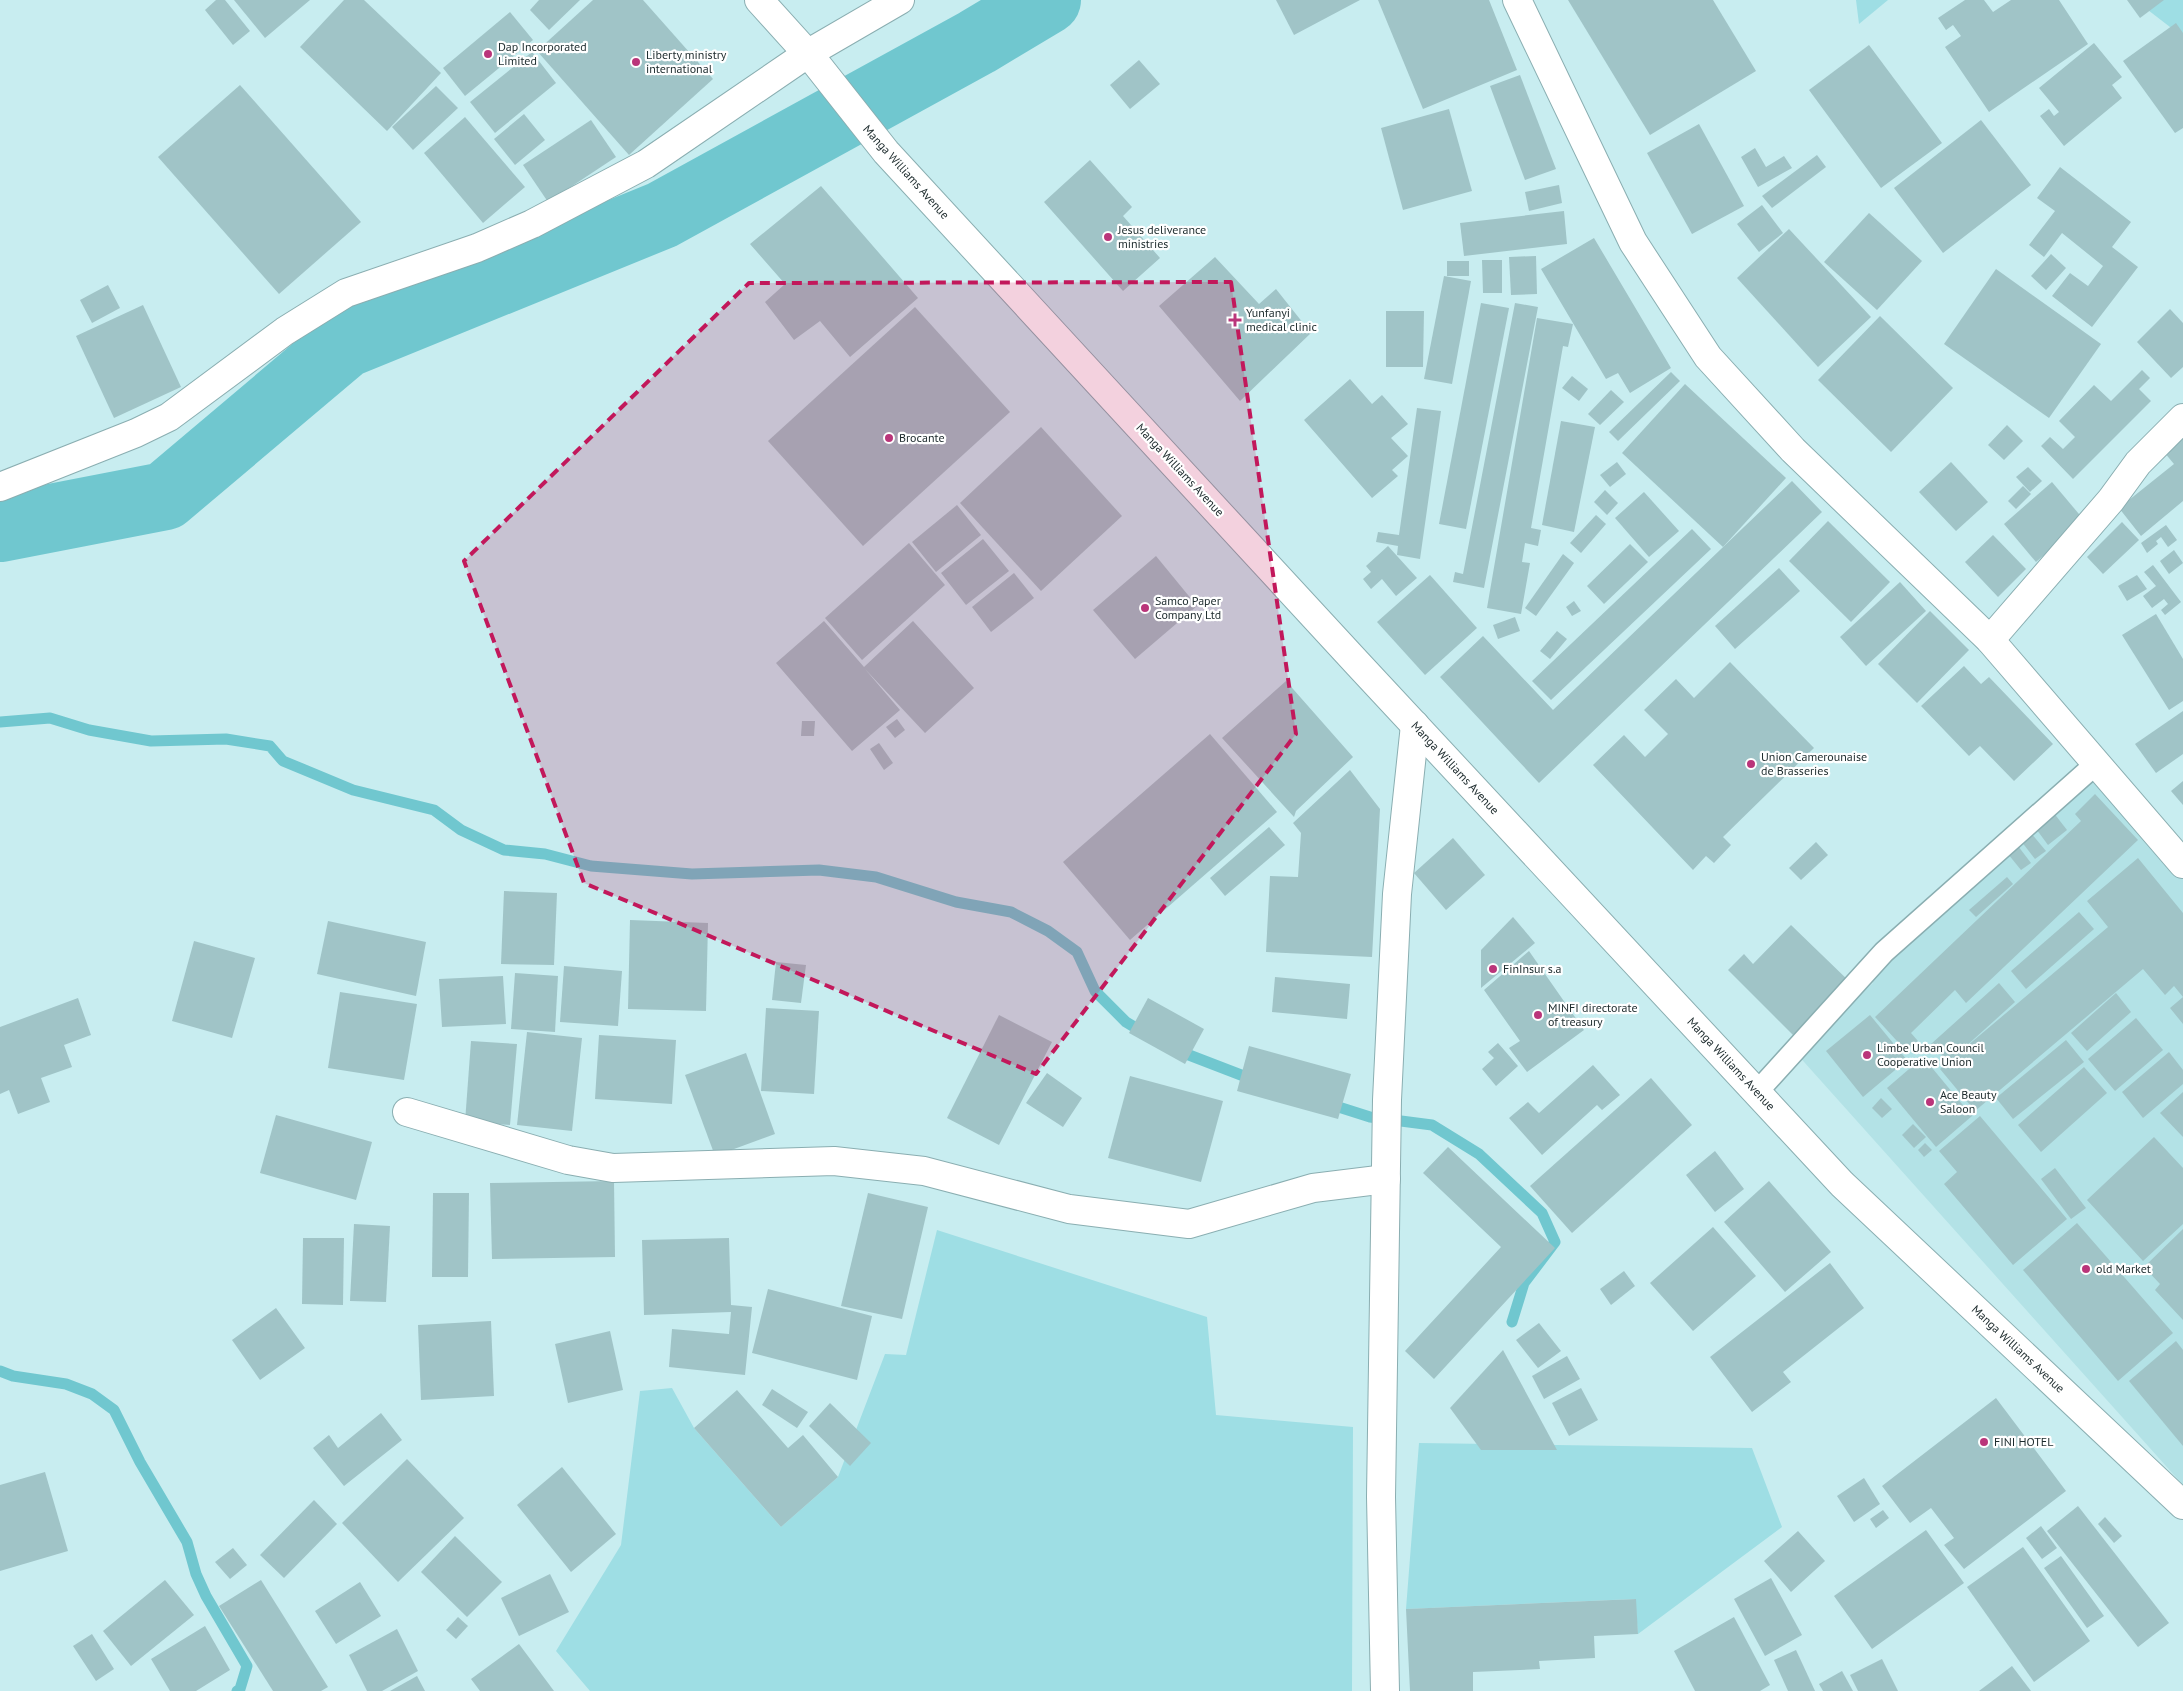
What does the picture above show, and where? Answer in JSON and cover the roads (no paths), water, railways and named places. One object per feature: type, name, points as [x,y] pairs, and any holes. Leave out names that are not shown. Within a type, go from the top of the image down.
[{"type":"street","name":"Manga Williams Avenue","points":[[759,0],[811,58],[886,152],[1842,1184],[2183,1505]]},
{"type":"street","points":[[0,487],[169,418],[285,332],[346,293],[477,248],[532,224],[646,164],[900,0]]},
{"type":"street","points":[[1517,0],[1633,242],[1708,357],[1793,450],[1990,640],[2183,864]]},
{"type":"street","points":[[1990,640],[2111,500],[2138,463],[2183,418]]},
{"type":"street","points":[[1385,1691],[1381,1498],[1387,1100],[1398,894],[1415,725]]},
{"type":"street","points":[[407,1112],[568,1160],[613,1168],[834,1161],[924,1171],[1069,1208],[1189,1224],[1313,1188],[1386,1179]]},
{"type":"lane","points":[[1756,1092],[1884,952],[2097,763]]},
{"type":"waterway","points":[[0,528],[165,496],[345,344],[662,215],[977,42],[1047,0]]},
{"type":"waterway","points":[[0,722],[50,718],[89,730],[151,741],[226,739],[270,746],[283,761],[353,790],[434,810],[461,830],[504,850],[545,854],[591,866],[692,874],[819,870],[876,877],[956,902],[1011,912],[1048,931],[1077,952],[1095,991],[1126,1022],[1146,1034]]},
{"type":"waterway","points":[[1176,1050],[1254,1080]]},
{"type":"waterway","points":[[1326,1103],[1370,1117],[1432,1125],[1479,1154],[1542,1213],[1555,1242],[1524,1283],[1512,1322]]},
{"type":"waterway","points":[[0,1371],[13,1376],[66,1384],[92,1394],[114,1410],[140,1462],[187,1542],[196,1574],[206,1596],[247,1666],[240,1689],[237,1691]]},
{"type":"place","name":"Dap Incorporated Limited","points":[[488,54]]},
{"type":"place","name":"Liberty ministry international","points":[[636,62]]},
{"type":"place","name":"Jesus deliverance ministries","points":[[1108,237]]},
{"type":"place","name":"Yunfanyi medical clinic","points":[[1235,320]]},
{"type":"place","name":"Brocante","points":[[889,438]]},
{"type":"place","name":"Samco Paper Company Ltd","points":[[1145,608]]},
{"type":"place","name":"Union Camerounaise de Brasseries","points":[[1751,764]]},
{"type":"place","name":"FinInsur s.a","points":[[1493,969]]},
{"type":"place","name":"MINFI directorate of treasury","points":[[1538,1015]]},
{"type":"place","name":"Limbe Urban Council Cooperative Union","points":[[1867,1055]]},
{"type":"place","name":"Ace Beauty Saloon","points":[[1930,1102]]},
{"type":"place","name":"old Market","points":[[2086,1269]]},
{"type":"place","name":"FINI HOTEL","points":[[1984,1442]]}]
